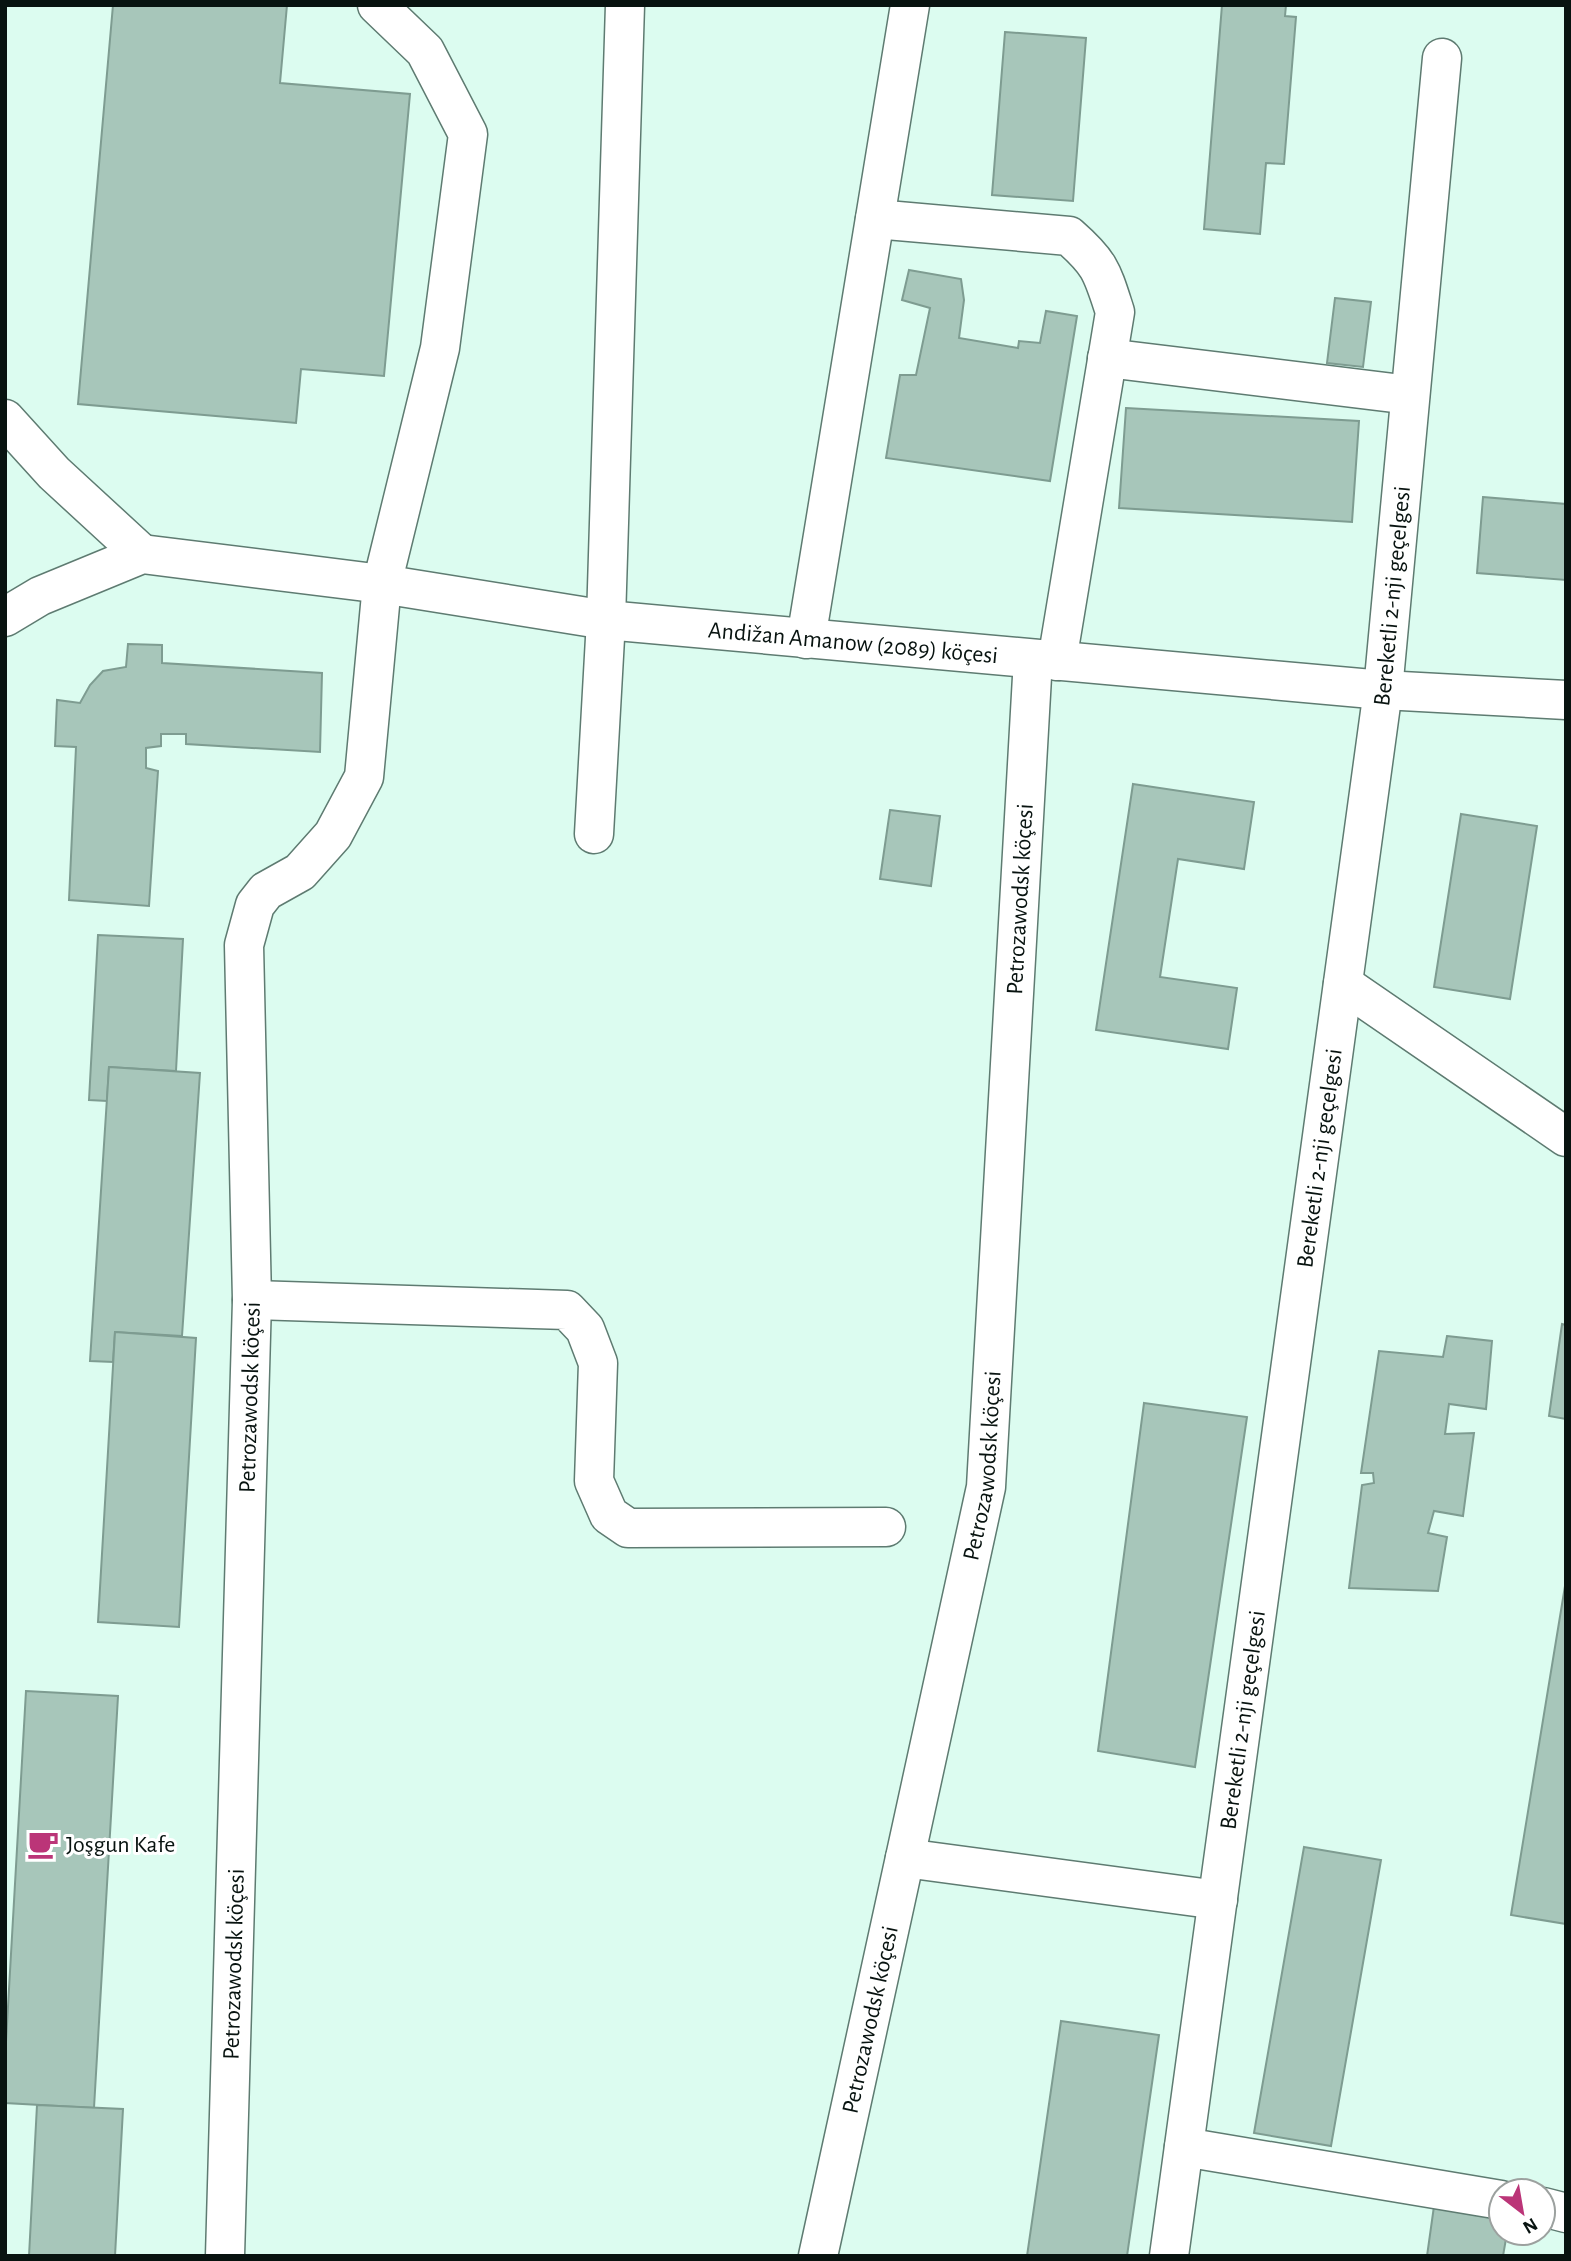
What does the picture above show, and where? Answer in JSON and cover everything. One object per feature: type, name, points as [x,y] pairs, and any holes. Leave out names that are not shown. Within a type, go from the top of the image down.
[{"type":"street","name":"Petrozawodsk köçesi","points":[[225,2256],[252,1300],[244,945],[255,905],[266,891],[300,872],[333,835],[364,777],[382,584],[440,348],[468,134],[425,51],[377,5]]},
{"type":"street","points":[[594,834],[606,620],[625,5]]},
{"type":"street","points":[[806,639],[910,5]]},
{"type":"street","name":"Bereketli 2-nji geçelgesi","points":[[1169,2256],[1383,690],[1442,58]]},
{"type":"street","name":"Petrozawodsk köçesi","points":[[818,2256],[986,1487],[1045,660],[1115,312],[1102,273],[1093,256],[1069,236],[875,219]]},
{"type":"street","points":[[1107,358],[1410,395]]},
{"type":"street","points":[[5,419],[54,472],[142,554]]},
{"type":"street","name":"Andižan Amanow (2089) köçesi","points":[[5,617],[40,596],[142,554],[382,584],[606,620],[1383,690],[1566,700]]},
{"type":"street","points":[[1343,984],[1566,1137]]},
{"type":"street","points":[[252,1300],[567,1310],[585,1328],[598,1363],[594,1481],[609,1516],[628,1528],[886,1527]]},
{"type":"street","points":[[905,1858],[1218,1900]]},
{"type":"street","points":[[1184,2147],[1487,2198]]},
{"type":"building","points":[[113,5],[287,5],[280,83],[410,94],[384,376],[301,369],[296,423],[78,404]]},
{"type":"building","points":[[1222,5],[1286,5],[1285,16],[1296,17],[1284,164],[1266,163],[1260,234],[1204,229]]},
{"type":"building","points":[[1005,32],[1086,38],[1073,201],[992,195]]},
{"type":"building","points":[[909,270],[961,279],[964,300],[959,338],[1018,348],[1019,341],[1040,343],[1046,311],[1077,316],[1050,481],[886,458],[900,375],[916,375],[930,308],[902,300]]},
{"type":"building","points":[[1335,298],[1371,302],[1363,367],[1327,363]]},
{"type":"building","points":[[1126,408],[1359,421],[1352,522],[1119,508]]},
{"type":"building","points":[[1483,497],[1566,504],[1566,580],[1477,573]]},
{"type":"building","points":[[128,644],[162,645],[162,663],[322,673],[320,752],[186,744],[186,734],[161,734],[161,746],[146,748],[146,768],[158,771],[149,906],[69,900],[76,747],[55,746],[57,700],[80,703],[90,685],[103,671],[126,667]]},
{"type":"building","points":[[1133,784],[1254,802],[1244,869],[1178,859],[1160,977],[1237,988],[1228,1049],[1096,1030]]},
{"type":"building","points":[[890,810],[940,816],[931,886],[880,879]]},
{"type":"building","points":[[1461,814],[1537,826],[1510,999],[1434,987]]},
{"type":"building","points":[[98,935],[183,939],[176,1071],[109,1067],[107,1101],[89,1100]]},
{"type":"building","points":[[109,1067],[200,1073],[182,1336],[115,1332],[113,1362],[90,1361]]},
{"type":"building","points":[[1562,1324],[1566,1325],[1566,1419],[1549,1416]]},
{"type":"building","points":[[115,1332],[196,1338],[179,1627],[98,1622]]},
{"type":"building","points":[[1447,1336],[1492,1341],[1486,1409],[1449,1404],[1445,1434],[1474,1433],[1463,1516],[1434,1511],[1428,1533],[1447,1537],[1438,1591],[1349,1588],[1362,1485],[1374,1483],[1373,1473],[1361,1473],[1379,1351],[1443,1357]]},
{"type":"building","points":[[1144,1403],[1247,1417],[1195,1767],[1098,1751]]},
{"type":"building","points":[[1566,1580],[1566,1924],[1511,1915]]},
{"type":"building","points":[[26,1691],[118,1696],[94,2108],[5,2103],[5,2059]]},
{"type":"building","points":[[1304,1847],[1381,1860],[1331,2146],[1254,2133]]},
{"type":"building","points":[[1061,2021],[1159,2035],[1127,2256],[1027,2256]]},
{"type":"building","points":[[37,2105],[123,2109],[115,2256],[29,2256]]},
{"type":"building","points":[[1435,2199],[1487,2206],[1487,2247],[1505,2247],[1503,2256],[1427,2256]]},
{"type":"place","name":"Joşgun Kafe","points":[[43,1844]]}]
